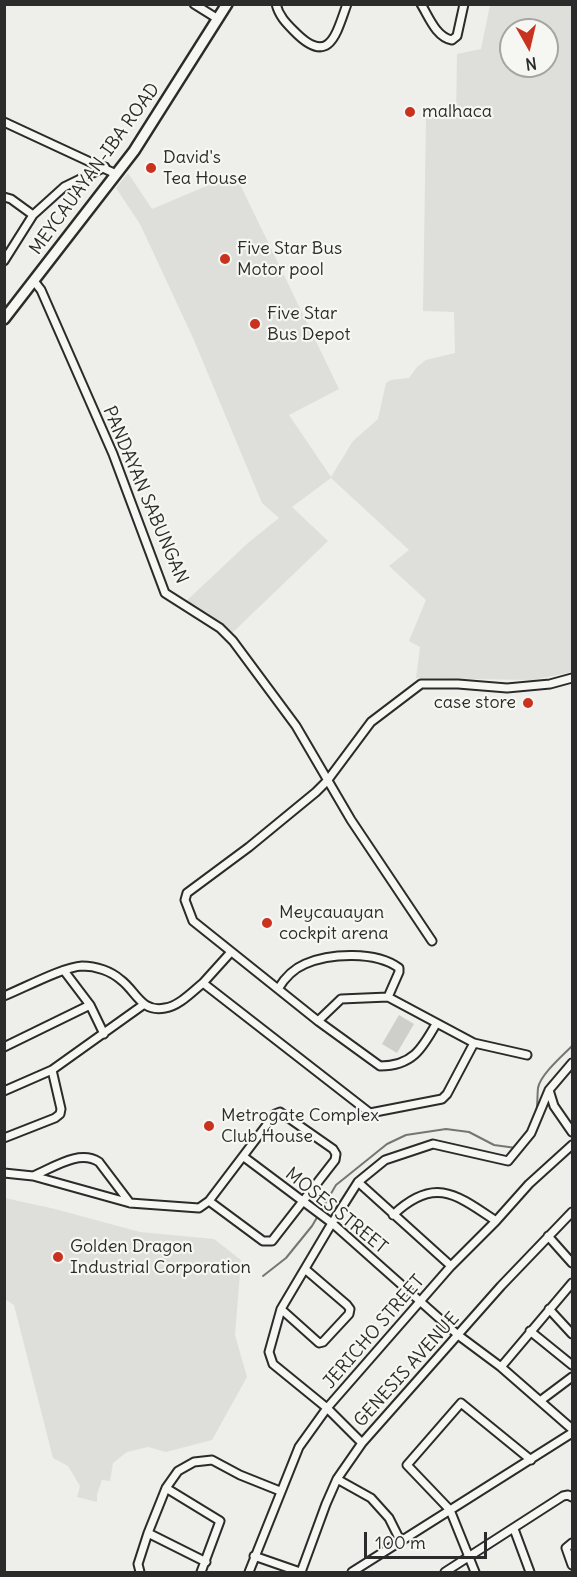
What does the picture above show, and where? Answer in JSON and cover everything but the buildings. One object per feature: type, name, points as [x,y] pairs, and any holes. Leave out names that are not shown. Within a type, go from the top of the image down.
[{"type":"main road","name":"MEYCAUAYAN-IBA ROAD","points":[[4,319],[134,151],[227,4]]},
{"type":"street","points":[[194,4],[218,19]]},
{"type":"street","points":[[276,4],[279,15],[306,44],[317,48],[324,46],[335,37],[347,4]]},
{"type":"street","points":[[421,4],[440,34],[452,40],[457,36],[464,4]]},
{"type":"street","points":[[4,122],[116,174]]},
{"type":"street","points":[[4,261],[33,215],[64,187],[105,168]]},
{"type":"street","points":[[4,197],[11,199],[33,215]]},
{"type":"street","name":"PANDAYAN SABUNGAN","points":[[34,281],[41,290],[113,454],[165,593],[220,628],[233,641],[296,726],[327,781],[432,941]]},
{"type":"street","points":[[436,1024],[423,1048],[408,1060],[380,1066],[318,1021],[193,921],[185,900],[187,893],[249,847],[327,781],[371,722],[421,684],[507,688],[550,684],[573,678]]},
{"type":"street","points":[[4,996],[81,966],[104,969],[123,980],[143,1005],[164,1009],[177,1004],[203,983],[231,952]]},
{"type":"street","points":[[278,989],[285,978],[303,965],[324,958],[372,956],[399,968],[388,997]]},
{"type":"street","points":[[64,972],[90,1005],[104,1034]]},
{"type":"street","points":[[203,983],[370,1113],[442,1099],[447,1094],[474,1043]]},
{"type":"street","points":[[318,1021],[341,999],[388,997],[474,1043],[527,1055]]},
{"type":"street","points":[[4,1047],[90,1005]]},
{"type":"street","points":[[4,1091],[52,1070],[143,1005]]},
{"type":"street","points":[[362,1443],[327,1408],[273,1364],[269,1352],[281,1309],[305,1269],[329,1221],[358,1182],[385,1160],[433,1144],[508,1161],[531,1133],[549,1090],[573,1063]]},
{"type":"street","points":[[4,1138],[60,1114],[61,1109],[52,1070]]},
{"type":"street","points":[[549,1090],[554,1106],[573,1132]]},
{"type":"street","points":[[4,1173],[33,1176],[130,1203],[199,1208],[209,1201],[244,1158],[275,1114],[280,1112],[333,1149],[336,1154],[303,1203],[272,1241],[263,1241],[209,1201]]},
{"type":"street","name":"JERICHO STREET","points":[[249,1572],[299,1447],[327,1408],[451,1266],[529,1184],[573,1145]]},
{"type":"street","points":[[33,1176],[81,1156],[92,1158],[99,1162],[130,1203]]},
{"type":"street","name":"MOSES STREET","points":[[244,1158],[329,1221],[458,1335],[501,1367],[573,1431]]},
{"type":"street","points":[[358,1182],[451,1266]]},
{"type":"street","points":[[393,1215],[406,1202],[430,1191],[460,1196],[496,1221]]},
{"type":"street","name":"GENESIS AVENUE","points":[[301,1572],[337,1479],[362,1443],[548,1236],[573,1212]]},
{"type":"street","points":[[548,1236],[573,1263]]},
{"type":"street","points":[[281,1309],[319,1343],[323,1342],[349,1314],[350,1309],[347,1305],[305,1269]]},
{"type":"street","points":[[501,1367],[573,1283]]},
{"type":"street","points":[[549,1309],[573,1334]]},
{"type":"street","points":[[530,1332],[573,1365]]},
{"type":"street","points":[[540,1401],[573,1377]]},
{"type":"street","points":[[475,1572],[450,1510],[407,1465],[461,1403],[531,1460]]},
{"type":"street","points":[[351,1572],[531,1460],[573,1431]]},
{"type":"street","points":[[140,1572],[138,1564],[148,1533],[166,1488],[178,1471],[194,1462],[212,1460],[240,1475],[280,1491]]},
{"type":"street","points":[[337,1479],[371,1498],[389,1518],[401,1542]]},
{"type":"street","points":[[166,1488],[220,1521],[201,1572]]},
{"type":"street","points":[[445,1572],[563,1496],[573,1497]]},
{"type":"street","points":[[514,1529],[530,1572]]},
{"type":"street","points":[[148,1533],[206,1562]]},
{"type":"street","points":[[573,1543],[566,1548],[566,1552],[573,1566]]},
{"type":"street","points":[[254,1556],[301,1572]]},
{"type":"shaded area","points":[[490,5],[572,5],[572,672],[533,680],[416,678],[420,647],[409,641],[426,600],[389,566],[409,550],[331,478],[292,507],[328,541],[230,635],[181,606],[248,543],[279,518],[262,503],[193,338],[140,224],[116,188],[128,173],[152,209],[235,174],[339,389],[289,415],[331,477],[353,441],[378,419],[386,383],[391,380],[409,378],[426,360],[455,353],[454,312],[423,311],[426,117],[456,118],[457,54],[481,49]]},
{"type":"shaded area","points":[[399,1015],[414,1024],[397,1053],[382,1044]]},
{"type":"shaded area","points":[[5,1198],[140,1232],[214,1239],[241,1260],[235,1335],[247,1377],[212,1440],[166,1452],[148,1447],[127,1452],[113,1463],[110,1481],[102,1480],[97,1502],[77,1497],[80,1486],[68,1466],[53,1458],[14,1305],[5,1299]]},
{"type":"waterway","points":[[536,1113],[538,1088],[543,1077],[572,1046]]},
{"type":"waterway","points":[[263,1276],[286,1258],[312,1226],[336,1185],[387,1144],[406,1135],[446,1129],[469,1132],[494,1145],[516,1148]]},
{"type":"place","name":"malhaca","points":[[410,112]]},
{"type":"place","name":"David's Tea House","points":[[151,168]]},
{"type":"place","name":"Five Star Bus Motor pool","points":[[225,259]]},
{"type":"place","name":"Five Star Bus Depot","points":[[255,324]]},
{"type":"place","name":"case store","points":[[528,703]]},
{"type":"place","name":"Meycauayan cockpit arena","points":[[267,923]]},
{"type":"place","name":"Metrogate Complex Club House","points":[[209,1126]]},
{"type":"place","name":"Golden Dragon Industrial Corporation","points":[[58,1257]]}]
